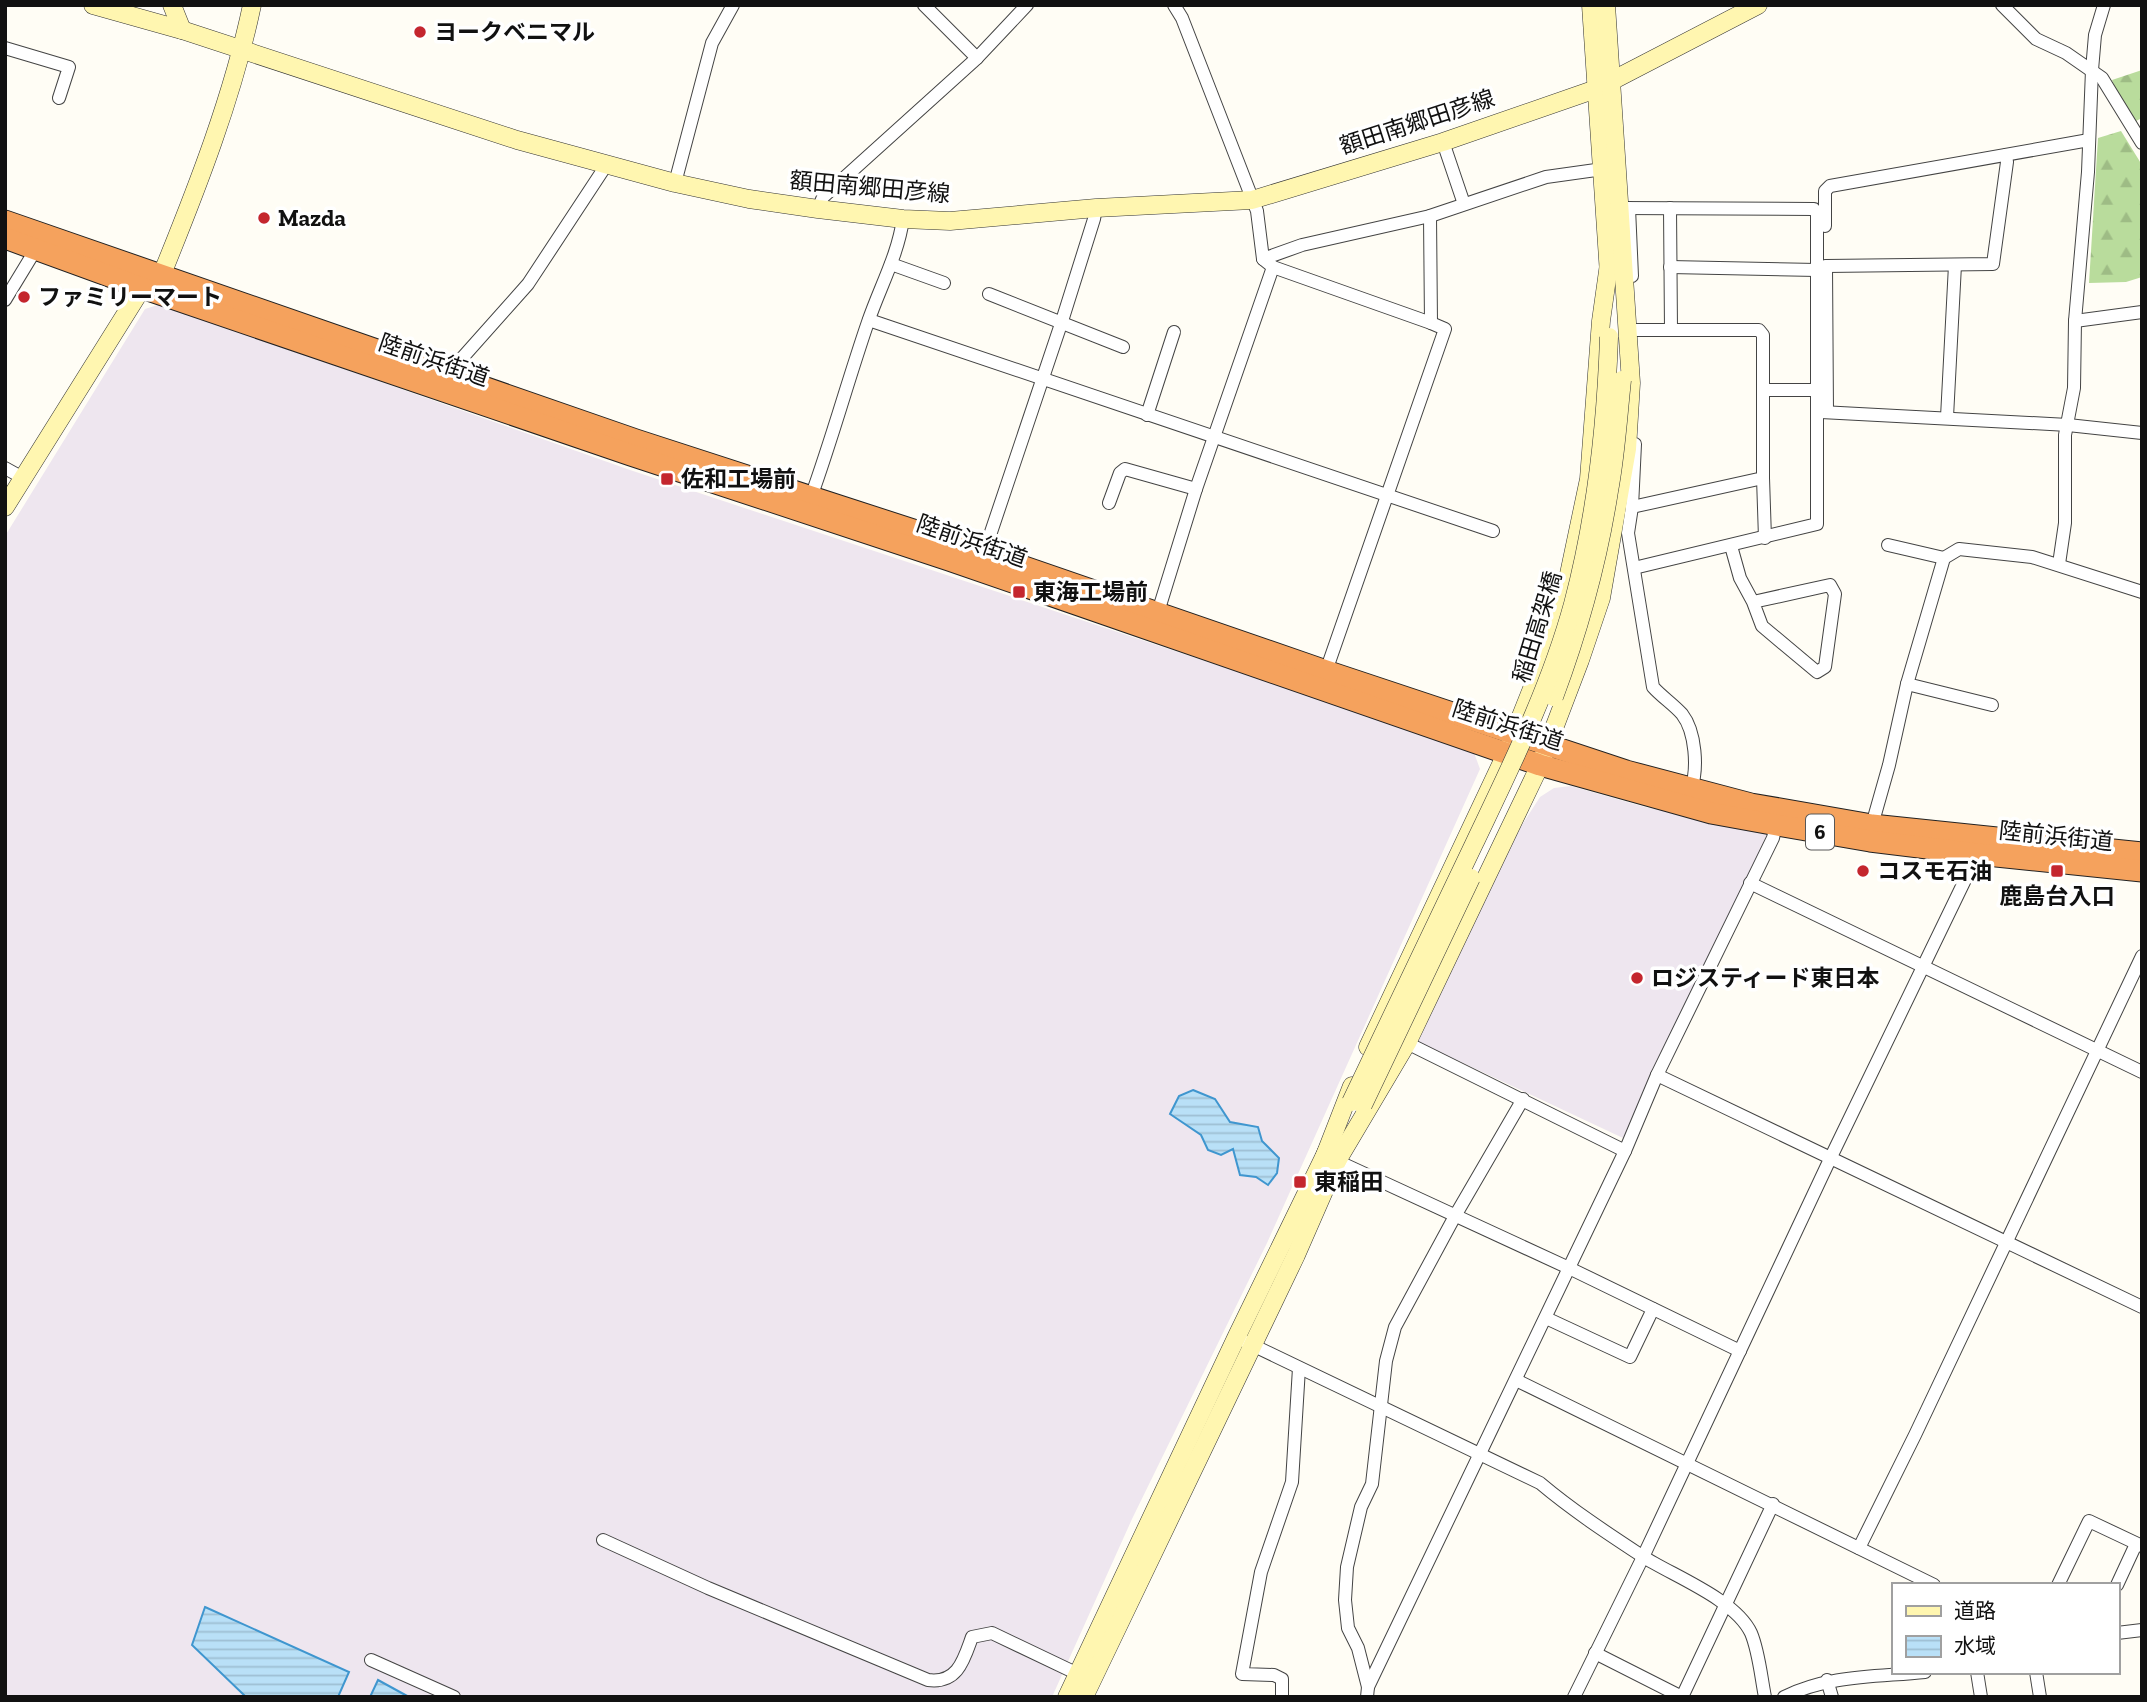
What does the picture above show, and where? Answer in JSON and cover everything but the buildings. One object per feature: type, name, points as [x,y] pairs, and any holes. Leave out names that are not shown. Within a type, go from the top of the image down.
[{"type":"highway","name":"陸前浜街道","points":[[5,221],[447,375],[1158,612],[1326,671],[1510,744]]},
{"type":"highway","name":"陸前浜街道","points":[[5,238],[142,288],[631,455],[1544,755],[1711,813],[1872,825],[1980,846],[2142,871]]},
{"type":"highway","name":"陸前浜街道","points":[[1544,755],[1691,789],[1778,817],[1870,841],[2142,853]]},
{"type":"street","name":"額田南郷田彦線","points":[[93,5],[183,30],[517,140],[675,183],[749,200],[903,219],[950,221],[1096,208],[1252,200],[1443,142],[1604,85],[1758,5]]},
{"type":"street","points":[[172,5],[183,30]]},
{"type":"street","points":[[5,507],[142,288],[162,274],[243,51],[252,5]]},
{"type":"street","points":[[675,183],[712,43],[733,5]]},
{"type":"street","points":[[924,5],[977,58]]},
{"type":"street","points":[[818,209],[823,197],[977,58],[1027,5]]},
{"type":"street","points":[[1158,612],[1268,263],[1257,211],[1182,18],[1174,5]]},
{"type":"street","points":[[1331,1160],[1407,1044],[1544,755],[1601,598],[1627,449],[1631,329],[1625,208],[1591,5]]},
{"type":"street","points":[[1067,1697],[1244,1341],[1296,1255],[1331,1160],[1361,1062],[1510,744],[1539,671],[1565,593],[1589,479],[1601,321],[1609,264],[1603,169],[1606,5]]},
{"type":"street","points":[[2002,5],[2036,39],[2067,53],[2102,78],[2142,143]]},
{"type":"street","points":[[2059,564],[2065,523],[2065,435],[2074,388],[2092,70],[2095,35],[2104,5]]},
{"type":"street","points":[[5,48],[69,67],[59,97]]},
{"type":"street","points":[[1822,412],[1817,390],[1825,191],[1830,186],[2089,140]]},
{"type":"street","points":[[1443,142],[1464,204]]},
{"type":"street","points":[[1670,267],[1821,268],[1993,264],[2006,155]]},
{"type":"street","points":[[447,375],[528,284],[607,164]]},
{"type":"street","points":[[1268,263],[1302,245],[1430,216],[1546,177],[1603,169]]},
{"type":"street","points":[[984,553],[1062,321],[1096,208]]},
{"type":"street","points":[[1625,208],[1814,209],[1818,214],[1821,268],[1822,412],[1817,524],[1634,568]]},
{"type":"street","points":[[1670,208],[1671,329]]},
{"type":"street","points":[[1430,216],[1431,323]]},
{"type":"street","points":[[811,497],[834,434],[869,320],[891,264],[903,219]]},
{"type":"street","points":[[5,300],[36,249]]},
{"type":"street","points":[[1268,263],[1445,329],[1326,671]]},
{"type":"street","points":[[891,264],[944,283]]},
{"type":"street","name":"稲田高架橋","points":[[1357,1103],[1532,723],[1573,604],[1594,501],[1606,410],[1611,303],[1609,264]]},
{"type":"street","points":[[1947,417],[1955,265]]},
{"type":"street","points":[[989,294],[1123,347]]},
{"type":"street","points":[[2076,321],[2142,312]]},
{"type":"street","points":[[869,320],[1493,531]]},
{"type":"street","points":[[1631,329],[1759,331],[1763,335],[1765,538]]},
{"type":"street","points":[[1631,329],[1639,387],[1628,533],[1653,687],[1683,715],[1694,743],[1696,775],[1691,789]]},
{"type":"street","name":"稲田高架橋","points":[[1357,1103],[1543,727],[1572,648],[1601,536],[1610,488],[1622,380],[1631,329]]},
{"type":"street","points":[[1147,415],[1174,332]]},
{"type":"street","points":[[1764,390],[1817,390]]},
{"type":"street","points":[[1822,412],[1947,417],[2142,433]]},
{"type":"street","points":[[5,468],[23,478]]},
{"type":"street","points":[[1109,503],[1120,473],[1125,469],[1196,489]]},
{"type":"street","points":[[1632,507],[1763,478]]},
{"type":"street","points":[[1731,545],[1740,578],[1762,626],[1817,672],[1825,667],[1835,594],[1830,584],[1752,602]]},
{"type":"street","points":[[1888,545],[1944,558]]},
{"type":"street","points":[[1872,825],[1907,684],[1944,558],[1959,549],[2032,556],[2142,592]]},
{"type":"street","points":[[1907,684],[1992,705]]},
{"type":"street","points":[[1367,1692],[1625,1151],[1657,1075],[1773,838],[1778,817]]},
{"type":"street","points":[[1574,1697],[1980,846]]},
{"type":"street","points":[[1750,884],[2142,1072]]},
{"type":"street","points":[[1858,1548],[1915,1435],[2142,956]]},
{"type":"street","points":[[1407,1044],[1625,1151]]},
{"type":"street","points":[[1657,1075],[2142,1307]]},
{"type":"street","points":[[1367,1692],[1358,1648],[1348,1628],[1345,1600],[1347,1567],[1361,1507],[1372,1484],[1386,1361],[1395,1327],[1522,1099]]},
{"type":"street","points":[[1331,1160],[1357,1103]]},
{"type":"street","points":[[1331,1160],[1569,1268],[1740,1351]]},
{"type":"street","points":[[1546,1318],[1630,1357],[1653,1309]]},
{"type":"street","points":[[1244,1341],[1540,1483],[1643,1557],[1726,1605],[1751,1634],[1765,1697]]},
{"type":"street","points":[[1084,1697],[1244,1341]]},
{"type":"street","points":[[1282,1697],[1282,1679],[1274,1675],[1242,1674],[1261,1572],[1292,1482],[1299,1368]]},
{"type":"street","points":[[1516,1380],[1930,1583]]},
{"type":"street","points":[[1595,1653],[1682,1697],[1773,1504]]},
{"type":"street","points":[[2059,1583],[2089,1521],[2139,1545],[2118,1583]]},
{"type":"street","points":[[603,1540],[708,1588],[928,1680],[939,1681],[953,1675],[963,1662],[972,1637],[982,1633],[992,1633],[1078,1674]]},
{"type":"street","points":[[2119,1633],[2142,1630],[2142,1635]]},
{"type":"street","points":[[371,1660],[454,1697]]},
{"type":"street","points":[[1784,1697],[1805,1686],[1827,1680],[1900,1674]]},
{"type":"street","points":[[1977,1674],[1981,1697]]},
{"type":"street","points":[[2036,1674],[2040,1697]]},
{"type":"street","points":[[1827,1680],[1832,1697]]},
{"type":"shaded area","points":[[161,304],[630,470],[1473,750],[1480,769],[1267,1243],[1132,1519],[1052,1697],[5,1697],[5,536],[145,309]]},
{"type":"shaded area","name":"ロジスティード東日本","points":[[1571,786],[1645,807],[1769,833],[1623,1138],[1416,1041],[1520,828],[1540,797],[1554,788]]},
{"type":"green space","points":[[2142,70],[2142,118],[2134,122],[2112,80]]},
{"type":"green space","points":[[2121,131],[2142,165],[2142,277],[2126,282],[2089,283],[2098,138]]},
{"type":"water","points":[[1193,1090],[1215,1099],[1230,1122],[1258,1127],[1262,1141],[1279,1158],[1277,1173],[1268,1185],[1256,1177],[1240,1175],[1233,1149],[1221,1155],[1208,1150],[1201,1135],[1170,1114],[1179,1096]]},
{"type":"water","points":[[205,1607],[349,1672],[338,1697],[246,1697],[192,1645]]},
{"type":"water","points":[[378,1680],[409,1697],[370,1697]]},
{"type":"place","name":"ヨークベニマル","points":[[420,32]]},
{"type":"place","name":"Mazda","points":[[264,218]]},
{"type":"place","name":"ファミリーマート","points":[[24,297]]},
{"type":"place","name":"佐和工場前","points":[[667,479]]},
{"type":"place","name":"東海工場前","points":[[1019,592]]},
{"type":"place","name":"コスモ石油","points":[[1863,871]]},
{"type":"place","name":"鹿島台入口","points":[[2057,871]]},
{"type":"place","name":"ロジスティード東日本","points":[[1637,978]]},
{"type":"place","name":"東稲田","points":[[1300,1182]]}]
